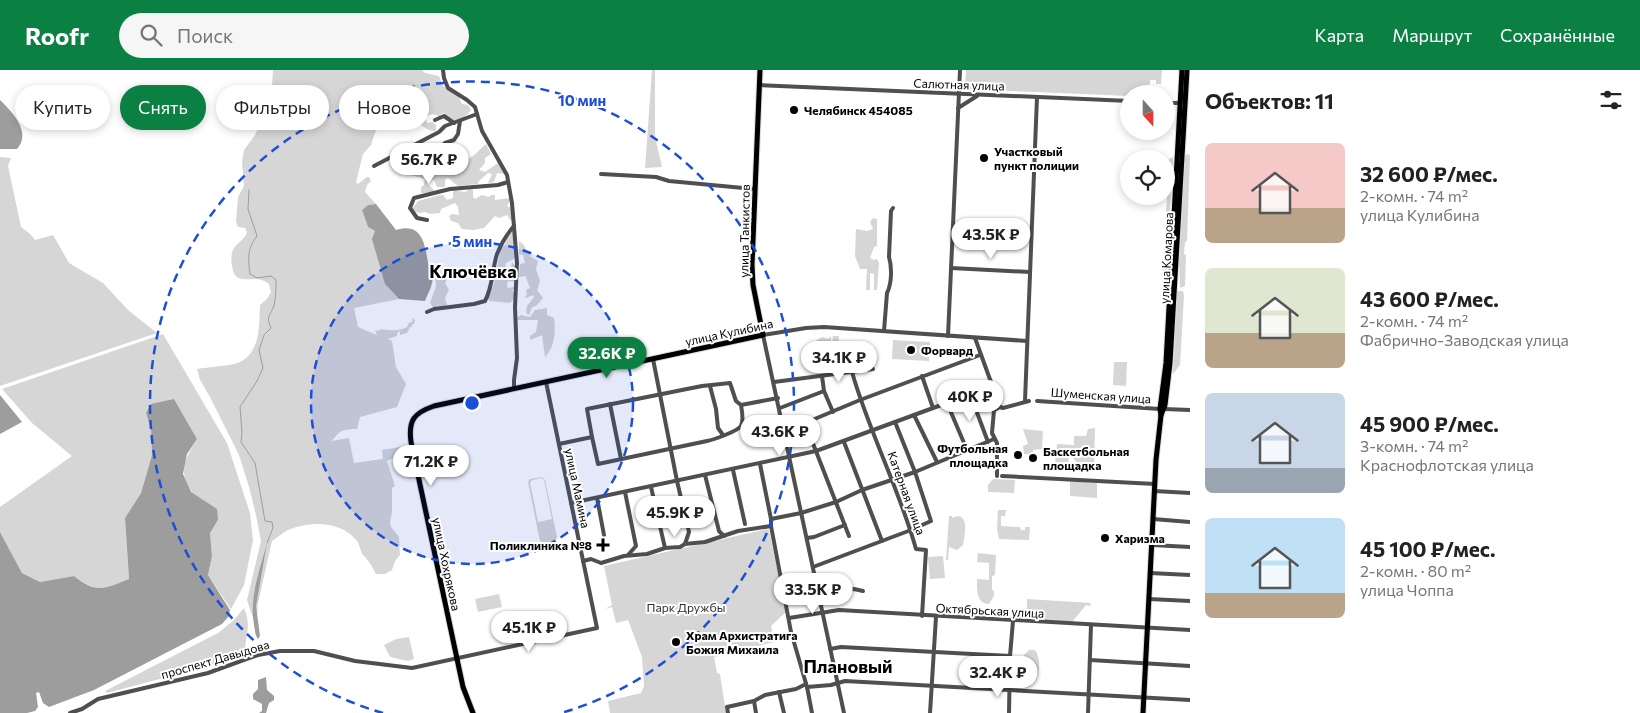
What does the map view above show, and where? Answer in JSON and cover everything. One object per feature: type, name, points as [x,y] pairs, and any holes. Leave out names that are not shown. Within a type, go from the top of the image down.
[{"type":"main road","name":"улица Танкистов","points":[[760,70],[752,277],[763,335]]},
{"type":"main road","name":"улица Комарова","points":[[1182,70],[1185,102]]},
{"type":"main road","name":"улица Комарова","points":[[1143,713],[1154,491],[1160,415],[1170,363],[1172,289],[1186,70]]},
{"type":"main road","name":"улица Кулибина","points":[[414,417],[424,409],[434,406],[763,335]]},
{"type":"main road","name":"улица Хохрякова","points":[[414,417],[410,428],[411,442],[466,698],[473,713]]},
{"type":"street","points":[[443,70],[445,83],[448,88],[472,104],[482,131],[507,175],[516,238],[517,263],[515,306],[517,358],[514,389]]},
{"type":"street","points":[[948,336],[960,70]]},
{"type":"street","name":"Салютная улица","points":[[759,85],[1120,102]]},
{"type":"street","points":[[958,108],[965,102],[980,95]]},
{"type":"street","points":[[1038,97],[1027,341],[1027,401],[994,410],[992,433],[997,443],[999,476],[1155,484]]},
{"type":"street","points":[[374,166],[454,122],[477,114]]},
{"type":"street","points":[[435,120],[444,116],[454,122]]},
{"type":"street","points":[[418,143],[425,156],[432,155],[445,143],[454,140],[458,134],[460,121]]},
{"type":"street","points":[[602,174],[656,177],[669,181],[754,188]]},
{"type":"street","points":[[427,220],[417,218],[410,208],[414,198],[450,189],[498,185],[508,182]]},
{"type":"street","points":[[884,331],[891,264],[889,257],[891,211],[893,208]]},
{"type":"street","points":[[427,312],[434,309],[485,301],[490,292],[497,255],[507,234],[514,226]]},
{"type":"street","points":[[951,268],[1030,272]]},
{"type":"street","name":"улица Кулибина","points":[[763,335],[806,328],[884,331],[1027,341]]},
{"type":"street","name":"улица Танкистов","points":[[763,335],[844,713]]},
{"type":"street","points":[[975,338],[1000,407]]},
{"type":"street","points":[[784,429],[805,423],[860,400],[980,355]]},
{"type":"street","points":[[653,359],[689,532],[684,544]]},
{"type":"street","points":[[774,382],[873,369]]},
{"type":"street","name":"Катерная улица","points":[[852,372],[860,400],[911,530],[916,549],[926,550],[922,616]]},
{"type":"street","points":[[822,376],[824,392],[833,412]]},
{"type":"street","points":[[922,376],[932,408]]},
{"type":"street","name":"улица Мамина","points":[[546,382],[597,628]]},
{"type":"street","points":[[730,383],[736,400],[741,405],[742,425],[739,429],[713,440],[598,464],[587,409],[710,386],[730,383]]},
{"type":"street","points":[[710,386],[716,409],[718,428],[723,435]]},
{"type":"street","points":[[571,503],[816,451],[992,386]]},
{"type":"street","points":[[780,408],[824,392]]},
{"type":"street","points":[[970,394],[988,442]]},
{"type":"street","points":[[741,405],[778,398]]},
{"type":"street","name":"Шуменская улица","points":[[1037,401],[1190,410]]},
{"type":"street","points":[[947,403],[967,450]]},
{"type":"street","points":[[610,404],[621,459]]},
{"type":"street","points":[[914,415],[937,462]]},
{"type":"street","points":[[813,567],[931,521],[915,472],[895,422]]},
{"type":"street","points":[[805,423],[849,536]]},
{"type":"street","points":[[558,444],[592,437]]},
{"type":"street","points":[[771,519],[801,513],[836,502],[862,490],[892,481],[994,439]]},
{"type":"street","points":[[844,442],[882,541]]},
{"type":"street","points":[[760,464],[780,579],[790,618],[791,632],[812,713]]},
{"type":"street","points":[[733,470],[744,524],[742,531]]},
{"type":"street","points":[[706,475],[719,531],[724,536]]},
{"type":"street","points":[[651,487],[665,548]]},
{"type":"street","points":[[1154,491],[1190,493]]},
{"type":"street","points":[[625,492],[636,546],[628,555]]},
{"type":"street","points":[[597,498],[604,535]]},
{"type":"street","points":[[1153,519],[1190,522]]},
{"type":"street","points":[[744,524],[756,529]]},
{"type":"street","points":[[807,538],[845,525]]},
{"type":"street","points":[[583,561],[591,559],[601,563],[628,555],[647,554],[665,548],[705,542],[742,531],[770,526]]},
{"type":"street","points":[[1152,545],[1190,547]]},
{"type":"street","points":[[1150,573],[1190,575]]},
{"type":"street","points":[[818,594],[854,589],[863,591]]},
{"type":"street","points":[[1149,599],[1190,602]]},
{"type":"street","name":"Октябрьская улица","points":[[790,618],[839,610],[1190,630]]},
{"type":"street","points":[[930,713],[936,617]]},
{"type":"street","points":[[1009,713],[1013,621]]},
{"type":"street","points":[[1088,713],[1091,625]]},
{"type":"street","name":"проспект Давыдова","points":[[70,713],[82,709],[98,699],[208,672],[258,655],[280,651],[314,651],[355,661],[407,668],[597,628]]},
{"type":"street","points":[[830,649],[841,647],[1010,656]]},
{"type":"street","points":[[1090,660],[1190,666]]},
{"type":"street","points":[[728,713],[727,707],[754,701],[765,695],[806,686],[831,685],[845,681],[1190,700]]},
{"type":"street","points":[[779,692],[784,713]]},
{"type":"street","points":[[754,701],[756,713]]},
{"type":"green space","points":[[273,70],[422,70],[425,73],[439,76],[443,86],[459,97],[462,104],[468,105],[471,110],[460,119],[445,120],[444,113],[440,116],[429,115],[429,85],[339,85],[339,130],[377,130],[371,145],[363,154],[356,182],[358,184],[367,177],[371,181],[367,185],[365,192],[376,204],[368,205],[362,210],[368,227],[375,231],[382,274],[392,292],[399,299],[354,308],[358,327],[377,335],[375,330],[401,330],[412,322],[413,317],[415,321],[407,333],[400,335],[400,331],[397,333],[397,336],[388,339],[392,341],[396,367],[406,384],[397,407],[360,417],[357,429],[342,431],[331,441],[349,438],[354,463],[383,459],[382,450],[400,447],[403,458],[397,456],[387,461],[395,486],[392,488],[390,522],[391,527],[399,537],[400,555],[395,561],[392,570],[385,574],[376,574],[362,553],[357,541],[342,529],[324,524],[315,524],[288,530],[272,541],[258,603],[256,627],[247,600],[261,541],[256,515],[239,455],[200,380],[197,369],[237,363],[247,357],[258,337],[260,305],[271,292],[269,284],[263,280],[239,278],[233,272],[231,260],[233,250],[247,232],[245,228],[238,227],[236,221],[238,197],[244,186],[242,162],[244,150],[257,130],[329,130],[329,85],[272,85]]},
{"type":"green space","points":[[652,70],[655,70],[655,137],[662,167],[645,168]]},
{"type":"green space","points":[[966,70],[1162,70],[1161,84],[1156,84],[1156,80],[1150,80],[1149,85],[1120,85],[1120,96],[965,89]]},
{"type":"green space","points":[[433,122],[436,125],[436,131],[429,130],[429,123]]},
{"type":"green space","points":[[456,143],[458,149],[465,152],[462,156],[462,162],[472,157],[486,144],[491,154],[485,158],[485,163],[479,170],[485,172],[498,163],[505,174],[497,173],[494,182],[488,183],[492,174],[488,173],[478,184],[458,186],[448,178],[445,180],[445,187],[437,187],[434,180],[428,178],[427,183],[434,190],[433,192],[421,193],[421,187],[424,185],[425,179],[408,174],[403,170],[404,164],[399,158],[401,157],[400,154],[407,150],[411,155],[420,152],[421,159],[426,160],[429,164],[427,170],[435,168],[441,159],[450,152],[450,144]]},
{"type":"green space","points":[[1187,154],[1190,155],[1187,241],[1185,242],[1184,254],[1186,255],[1185,286],[1180,288],[1179,260],[1185,157]]},
{"type":"green space","points":[[0,157],[11,158],[8,166],[21,227],[35,240],[53,235],[69,263],[103,283],[128,310],[157,333],[0,386]]},
{"type":"green space","points":[[470,189],[473,190],[473,197],[475,199],[482,195],[489,197],[495,195],[495,200],[510,198],[507,206],[512,208],[512,220],[507,215],[499,218],[495,216],[484,228],[462,229],[458,223],[451,221],[449,216],[452,214],[459,215],[458,207],[455,203],[441,209],[440,213],[420,213],[412,209],[418,201],[440,195],[443,195],[447,200],[453,198],[455,190],[465,192]]},
{"type":"green space","points":[[1166,205],[1170,205],[1166,286],[1164,288],[1162,286]]},
{"type":"green space","points":[[873,218],[877,219],[877,246],[874,247],[870,258],[877,259],[879,263],[877,290],[874,290],[874,274],[870,273],[870,290],[866,290],[867,269],[860,269],[855,256],[856,229],[867,231],[873,229],[870,222]]},
{"type":"green space","points":[[513,230],[515,258],[506,263],[505,267],[506,269],[511,268],[512,262],[516,267],[515,279],[513,282],[508,281],[507,285],[508,288],[515,288],[512,290],[514,299],[510,303],[490,301],[487,299],[494,283],[500,252]]},
{"type":"green space","points":[[519,241],[531,257],[538,261],[536,269],[540,281],[537,290],[543,298],[536,306],[532,307],[529,315],[526,313],[527,306],[534,297],[533,295],[526,298],[526,290],[530,287],[526,276],[519,277],[520,264],[525,263],[523,255],[519,254]]},
{"type":"green space","points":[[443,272],[446,272],[448,277],[445,283],[449,290],[445,298],[447,305],[439,307],[437,304],[437,307],[433,307],[430,303],[436,286],[435,275],[441,275]]},
{"type":"green space","points":[[1183,291],[1184,296],[1180,365],[1173,374],[1177,292]]},
{"type":"green space","points":[[547,308],[547,315],[554,318],[555,333],[551,349],[545,357],[542,335],[530,340],[530,336],[536,332],[538,320],[517,320],[521,315],[530,317],[535,310]]},
{"type":"green space","points":[[163,334],[227,443],[250,513],[253,540],[244,585],[231,609],[208,575],[212,556],[210,533],[218,520],[191,492],[186,484],[184,475],[185,465],[197,439],[174,399],[146,413],[151,430],[152,455],[141,493],[125,518],[129,579],[101,588],[82,582],[74,576],[40,582],[22,573],[0,532],[0,507],[72,456],[32,423],[2,389]]},
{"type":"green space","points":[[833,336],[839,336],[838,352],[831,352],[830,370],[828,368],[820,369],[815,362],[816,341],[822,337],[829,339],[831,337],[831,350]]},
{"type":"green space","name":"Форвард","points":[[893,340],[930,342],[929,361],[892,359]]},
{"type":"green space","points":[[1114,362],[1127,362],[1126,386],[1113,385]]},
{"type":"green space","points":[[1095,428],[1094,467],[1081,466],[1069,455],[1068,466],[1055,465],[1057,444],[1074,445],[1074,436],[1086,436],[1088,429]]},
{"type":"green space","points":[[1023,429],[1043,431],[1042,449],[1033,450],[1033,454],[1024,454],[1023,446],[1028,444]]},
{"type":"green space","points":[[542,477],[545,480],[557,537],[555,541],[544,543],[540,541],[528,482],[530,479]],"holes":[[[541,478],[544,480],[552,519],[538,522],[530,483],[532,480]]]},
{"type":"green space","points":[[993,479],[1015,480],[1014,493],[988,492],[988,485]]},
{"type":"green space","points":[[1070,481],[1097,483],[1097,498],[1070,496]]},
{"type":"green space","points":[[998,510],[1006,510],[1005,516],[1001,516],[1001,526],[1020,527],[1021,530],[1025,530],[1025,527],[1030,527],[1029,540],[999,539],[997,529]]},
{"type":"green space","points":[[949,516],[952,516],[952,518],[962,517],[965,530],[963,545],[957,550],[949,547],[948,560],[946,560]]},
{"type":"green space","name":"Парк Дружбы","points":[[769,530],[786,612],[771,626],[774,642],[714,657],[717,673],[720,674],[726,713],[610,713],[608,701],[641,693],[644,686],[642,657],[628,620],[616,623],[612,607],[605,609],[612,605],[604,566]]},
{"type":"green space","points":[[978,553],[996,555],[995,575],[992,576],[994,596],[989,604],[982,602],[978,595],[977,579],[989,580],[989,563],[977,562]]},
{"type":"green space","points":[[943,556],[945,578],[930,579],[928,557]]},
{"type":"green space","points":[[499,594],[502,607],[478,612],[475,599]]},
{"type":"green space","points":[[1027,599],[1091,603],[1090,606],[1086,605],[1072,622],[1044,620],[1044,613],[1027,609]]},
{"type":"green space","points":[[244,608],[248,622],[246,656],[107,693],[105,691],[218,633],[233,621]]},
{"type":"green space","points":[[409,637],[414,659],[408,661],[390,657],[384,645],[396,639]]},
{"type":"green space","points":[[1029,650],[1035,650],[1039,659],[1039,671],[1034,680],[1030,682],[1025,681],[1023,676],[1024,655]]},
{"type":"shaded area","points":[[0,100],[15,116],[15,130],[21,130],[22,136],[21,143],[17,149],[0,149]]},
{"type":"shaded area","points":[[376,204],[396,230],[412,229],[421,236],[432,278],[425,301],[399,299],[385,284],[372,239],[375,231],[368,227],[362,210],[368,205]]},
{"type":"shaded area","points":[[0,395],[22,422],[0,434]]},
{"type":"shaded area","points":[[174,399],[197,439],[187,454],[183,474],[191,492],[217,509],[218,520],[210,533],[212,556],[208,575],[230,610],[229,616],[222,624],[94,690],[49,707],[43,703],[39,692],[36,693],[38,707],[35,711],[27,713],[0,713],[0,532],[22,573],[40,582],[74,576],[88,585],[100,588],[129,579],[125,518],[141,493],[152,455],[151,430],[146,413],[151,404]]},
{"type":"shaded area","points":[[267,543],[256,606],[260,636],[258,639],[254,625],[253,604],[256,584]]},
{"type":"shaded area","points":[[266,677],[267,690],[274,696],[274,700],[269,703],[266,713],[259,713],[262,711],[262,704],[253,699],[253,694],[258,689],[258,680]]},
{"type":"waterway","points":[[249,190],[248,209],[257,236],[251,245],[249,254],[250,274],[257,278],[271,276],[276,280],[275,302],[269,318],[271,328],[264,335],[259,350],[263,368],[240,407],[241,442],[255,463],[265,521],[272,522],[273,528],[267,543]]},
{"type":"place","name":"Челябинск 454085","points":[[794,110]]},
{"type":"place","name":"Участковый пункт полиции","points":[[984,158]]},
{"type":"place","name":"Форвард","points":[[911,350]]},
{"type":"place","name":"Футбольная площадка","points":[[1018,455]]},
{"type":"place","name":"Баскетбольная площадка","points":[[1033,458]]},
{"type":"place","name":"Харизма","points":[[1105,538]]},
{"type":"place","name":"Поликлиника №8","points":[[603,545]]},
{"type":"place","name":"Храм Архистратига Божия Михаила","points":[[676,642]]},
{"type":"district","name":"Ключёвка","points":[[473,271]]},
{"type":"district","name":"Плановый","points":[[848,666]]}]
